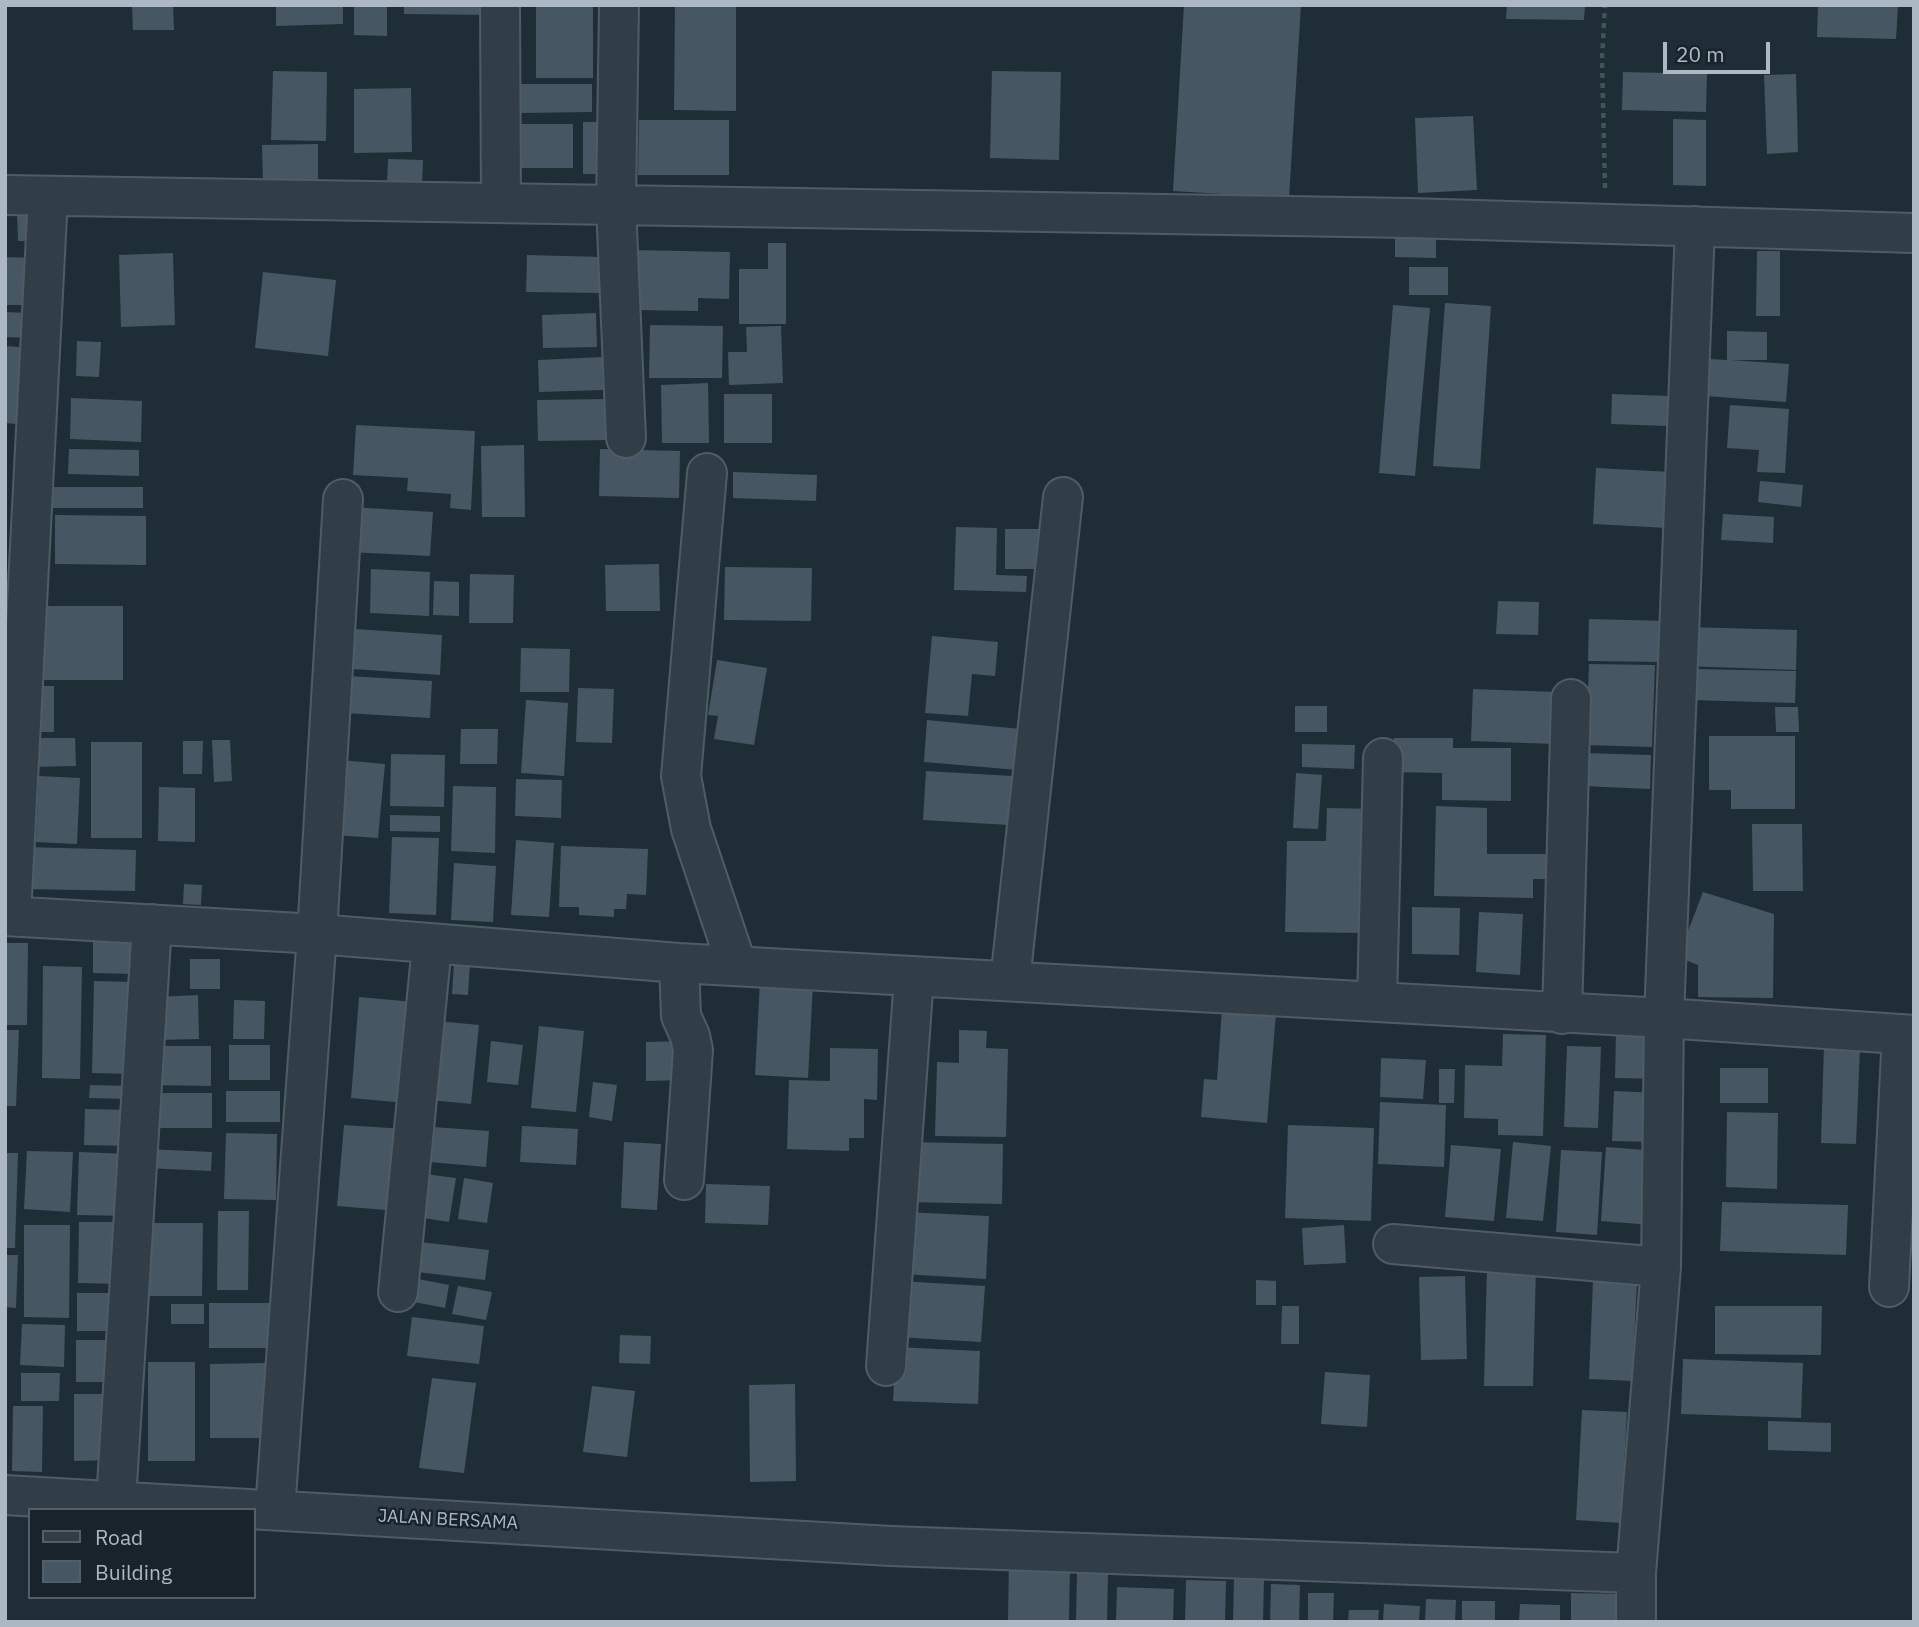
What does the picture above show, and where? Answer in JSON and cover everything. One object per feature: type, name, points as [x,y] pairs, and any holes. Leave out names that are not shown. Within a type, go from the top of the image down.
[{"type":"street","points":[[485,203],[500,5]]},
{"type":"street","points":[[619,5],[616,205],[626,439]]},
{"type":"street","points":[[5,195],[1409,218],[1914,233]]},
{"type":"street","points":[[48,196],[8,916],[317,934],[706,965],[1664,1018],[1908,1035],[1889,1287]]},
{"type":"street","points":[[1636,1622],[1636,1573],[1661,1267],[1664,1018],[1695,226]]},
{"type":"street","points":[[684,1180],[693,1050],[681,1016],[706,965],[691,829],[681,776],[707,473]]},
{"type":"street","points":[[1010,981],[1063,497]]},
{"type":"street","points":[[275,1510],[317,934],[343,499]]},
{"type":"street","points":[[1562,1014],[1571,699]]},
{"type":"street","points":[[1377,1003],[1383,758]]},
{"type":"street","points":[[116,1501],[152,924]]},
{"type":"street","points":[[398,1292],[432,945]]},
{"type":"street","points":[[886,1366],[914,977]]},
{"type":"street","points":[[1393,1244],[1661,1267]]},
{"type":"street","name":"JALAN BERSAMA","points":[[5,1495],[240,1508]]},
{"type":"street","name":"JALAN BERSAMA","points":[[256,1509],[891,1546],[1636,1573]]},
{"type":"path","points":[[1605,5],[1602,59],[1605,224]]},
{"type":"building","points":[[132,5],[173,5],[174,30],[133,30]]},
{"type":"building","points":[[276,5],[343,5],[343,24],[276,26]]},
{"type":"building","points":[[354,5],[387,5],[387,36],[354,35]]},
{"type":"building","points":[[404,5],[493,5],[493,15],[404,14]]},
{"type":"building","points":[[536,5],[593,5],[593,78],[536,78]]},
{"type":"building","points":[[675,5],[736,5],[736,111],[674,110]]},
{"type":"building","points":[[1184,5],[1301,5],[1289,198],[1173,191]]},
{"type":"building","points":[[1507,5],[1585,5],[1584,20],[1506,19]]},
{"type":"building","points":[[1818,5],[1898,5],[1896,39],[1817,37]]},
{"type":"building","points":[[273,71],[327,72],[326,141],[271,140]]},
{"type":"building","points":[[992,71],[1061,72],[1059,160],[990,158]]},
{"type":"building","points":[[1623,72],[1707,74],[1706,112],[1622,110]]},
{"type":"building","points":[[1796,74],[1798,152],[1767,154],[1764,75]]},
{"type":"building","points":[[519,84],[592,84],[592,112],[519,113]]},
{"type":"building","points":[[411,88],[412,152],[354,153],[354,89]]},
{"type":"building","points":[[1473,116],[1477,190],[1418,193],[1415,118]]},
{"type":"building","points":[[1673,119],[1706,120],[1706,186],[1673,185]]},
{"type":"building","points":[[639,120],[729,120],[729,175],[638,175]]},
{"type":"building","points":[[583,122],[606,122],[605,174],[583,174]]},
{"type":"building","points":[[518,124],[573,124],[573,168],[518,168]]},
{"type":"building","points":[[318,144],[318,181],[263,183],[262,145]]},
{"type":"building","points":[[388,159],[423,160],[422,185],[387,184]]},
{"type":"building","points":[[17,213],[39,213],[39,241],[18,241]]},
{"type":"building","points":[[1395,235],[1436,235],[1436,258],[1395,257]]},
{"type":"building","points":[[768,243],[786,243],[786,324],[739,324],[739,269],[768,269]]},
{"type":"building","points":[[633,250],[730,252],[729,299],[698,298],[698,311],[631,310]]},
{"type":"building","points":[[1757,251],[1780,251],[1780,316],[1756,316]]},
{"type":"building","points":[[173,253],[175,325],[121,327],[119,255]]},
{"type":"building","points":[[527,255],[602,257],[601,293],[526,292]]},
{"type":"building","points":[[5,257],[37,258],[36,305],[5,305]]},
{"type":"building","points":[[1409,267],[1448,267],[1448,295],[1409,295]]},
{"type":"building","points":[[263,272],[336,280],[328,356],[255,348]]},
{"type":"building","points":[[1445,303],[1491,306],[1480,469],[1433,466]]},
{"type":"building","points":[[1393,305],[1430,308],[1415,476],[1379,473]]},
{"type":"building","points":[[5,312],[30,313],[30,338],[5,337]]},
{"type":"building","points":[[596,313],[597,347],[543,348],[542,315]]},
{"type":"building","points":[[650,325],[723,326],[722,378],[649,378]]},
{"type":"building","points":[[781,326],[783,383],[729,385],[728,352],[747,352],[746,327]]},
{"type":"building","points":[[1727,331],[1767,332],[1767,360],[1730,360],[1789,364],[1786,402],[1705,396],[1708,359],[1727,360]]},
{"type":"building","points":[[77,341],[101,342],[99,377],[76,376]]},
{"type":"building","points":[[5,346],[34,348],[30,425],[5,423]]},
{"type":"building","points":[[602,357],[603,390],[539,392],[538,360]]},
{"type":"building","points":[[708,383],[709,443],[662,443],[661,385]]},
{"type":"building","points":[[724,394],[772,394],[772,443],[724,443]]},
{"type":"building","points":[[1612,394],[1670,396],[1668,426],[1611,424]]},
{"type":"building","points":[[71,398],[142,401],[141,442],[70,439]]},
{"type":"building","points":[[608,399],[609,440],[538,441],[537,400]]},
{"type":"building","points":[[1730,405],[1789,409],[1785,473],[1757,472],[1759,450],[1727,448]]},
{"type":"building","points":[[356,425],[475,431],[471,510],[450,508],[451,494],[407,491],[408,478],[353,475]]},
{"type":"building","points":[[524,445],[525,517],[482,517],[481,446]]},
{"type":"building","points":[[69,449],[139,450],[139,476],[68,474]]},
{"type":"building","points":[[600,449],[680,451],[679,498],[599,496]]},
{"type":"building","points":[[1596,468],[1671,472],[1668,528],[1593,524]]},
{"type":"building","points":[[733,472],[817,475],[816,501],[733,498]]},
{"type":"building","points":[[1760,481],[1803,485],[1801,507],[1758,502]]},
{"type":"building","points":[[50,487],[143,487],[143,508],[50,508]]},
{"type":"building","points":[[351,507],[433,512],[430,556],[348,552]]},
{"type":"building","points":[[1723,514],[1774,517],[1773,543],[1721,540]]},
{"type":"building","points":[[55,515],[146,516],[146,565],[55,564]]},
{"type":"building","points":[[956,527],[997,528],[996,575],[1027,576],[1026,592],[954,590]]},
{"type":"building","points":[[1005,529],[1046,529],[1046,569],[1005,569]]},
{"type":"building","points":[[659,564],[660,611],[606,611],[605,565]]},
{"type":"building","points":[[725,567],[812,568],[811,621],[724,620]]},
{"type":"building","points":[[371,569],[430,572],[429,616],[370,613]]},
{"type":"building","points":[[470,574],[514,575],[513,623],[469,623]]},
{"type":"building","points":[[434,581],[459,582],[459,616],[433,615]]},
{"type":"building","points":[[1498,601],[1539,602],[1538,635],[1496,634]]},
{"type":"building","points":[[36,606],[123,606],[123,680],[37,680]]},
{"type":"building","points":[[1589,619],[1667,621],[1666,662],[1588,661]]},
{"type":"building","points":[[1686,627],[1797,630],[1796,670],[1684,666]]},
{"type":"building","points":[[356,629],[442,635],[440,675],[353,669]]},
{"type":"building","points":[[932,636],[998,642],[995,676],[972,674],[968,716],[925,713]]},
{"type":"building","points":[[521,648],[570,649],[569,692],[520,692]]},
{"type":"building","points":[[717,660],[767,668],[754,745],[714,739],[718,716],[708,715]]},
{"type":"building","points":[[1589,664],[1655,665],[1652,747],[1586,745]]},
{"type":"building","points":[[1692,669],[1796,671],[1795,703],[1691,700]]},
{"type":"building","points":[[348,676],[432,681],[430,718],[345,713]]},
{"type":"building","points":[[31,686],[54,686],[54,732],[30,732]]},
{"type":"building","points":[[578,688],[614,689],[612,743],[576,742]]},
{"type":"building","points":[[1473,689],[1556,692],[1554,744],[1471,741]]},
{"type":"building","points":[[526,700],[568,703],[564,776],[521,773]]},
{"type":"building","points":[[1295,706],[1327,706],[1327,732],[1295,732]]},
{"type":"building","points":[[1775,707],[1798,707],[1799,732],[1776,732]]},
{"type":"building","points":[[927,720],[1021,729],[1018,770],[924,762]]},
{"type":"building","points":[[461,729],[498,729],[497,764],[460,764]]},
{"type":"building","points":[[1709,736],[1795,736],[1795,809],[1731,809],[1731,790],[1709,790]]},
{"type":"building","points":[[29,738],[75,738],[76,766],[29,767]]},
{"type":"building","points":[[1394,738],[1453,738],[1453,748],[1511,748],[1511,801],[1442,800],[1442,773],[1394,772]]},
{"type":"building","points":[[212,740],[230,740],[232,781],[214,782]]},
{"type":"building","points":[[183,741],[203,741],[202,774],[183,774]]},
{"type":"building","points":[[91,742],[142,742],[142,838],[91,838]]},
{"type":"building","points":[[1302,744],[1355,745],[1354,769],[1302,767]]},
{"type":"building","points":[[1584,753],[1651,755],[1650,789],[1583,786]]},
{"type":"building","points":[[391,754],[445,755],[444,807],[390,806]]},
{"type":"building","points":[[340,760],[385,764],[378,838],[334,835]]},
{"type":"building","points":[[926,771],[1012,776],[1009,825],[923,820]]},
{"type":"building","points":[[1296,773],[1322,775],[1318,829],[1293,828]]},
{"type":"building","points":[[39,776],[80,778],[77,844],[36,842]]},
{"type":"building","points":[[516,779],[562,780],[561,818],[515,816]]},
{"type":"building","points":[[453,786],[496,787],[495,853],[451,851]]},
{"type":"building","points":[[159,787],[195,788],[195,842],[158,841]]},
{"type":"building","points":[[1436,806],[1487,808],[1487,854],[1552,854],[1551,879],[1533,879],[1533,898],[1434,896]]},
{"type":"building","points":[[1327,808],[1377,809],[1362,933],[1285,932],[1287,841],[1326,841]]},
{"type":"building","points":[[390,815],[440,816],[440,832],[390,831]]},
{"type":"building","points":[[1752,824],[1802,824],[1803,891],[1753,891]]},
{"type":"building","points":[[392,837],[439,838],[436,915],[389,913]]},
{"type":"building","points":[[516,840],[554,843],[549,917],[511,915]]},
{"type":"building","points":[[561,846],[648,849],[646,895],[627,894],[626,909],[614,909],[614,917],[579,915],[579,907],[559,907]]},
{"type":"building","points":[[25,847],[136,850],[135,891],[24,889]]},
{"type":"building","points":[[454,863],[496,866],[493,922],[451,920]]},
{"type":"building","points":[[184,884],[202,885],[201,905],[183,904]]},
{"type":"building","points":[[1703,892],[1774,914],[1773,998],[1698,997],[1698,965],[1678,957]]},
{"type":"building","points":[[1412,907],[1460,908],[1459,955],[1412,954]]},
{"type":"building","points":[[1479,912],[1523,914],[1520,975],[1476,972]]},
{"type":"building","points":[[93,939],[136,939],[136,974],[93,973]]},
{"type":"building","points":[[5,943],[28,943],[27,1025],[5,1025]]},
{"type":"building","points":[[190,959],[220,959],[220,989],[190,989]]},
{"type":"building","points":[[454,963],[470,963],[468,995],[452,994]]},
{"type":"building","points":[[43,966],[82,967],[80,1079],[42,1078]]},
{"type":"building","points":[[94,981],[133,982],[132,1074],[92,1073]]},
{"type":"building","points":[[760,981],[813,984],[808,1078],[755,1075]]},
{"type":"building","points":[[198,995],[199,1039],[157,1040],[155,997]]},
{"type":"building","points":[[359,997],[414,1002],[406,1103],[351,1098]]},
{"type":"building","points":[[234,1000],[265,1001],[264,1039],[233,1039]]},
{"type":"building","points":[[1222,1008],[1276,1013],[1267,1123],[1201,1117],[1204,1079],[1217,1080]]},
{"type":"building","points":[[437,1021],[479,1025],[471,1104],[430,1100]]},
{"type":"building","points":[[539,1026],[584,1031],[576,1112],[531,1108]]},
{"type":"building","points":[[5,1030],[19,1030],[16,1106],[5,1106]]},
{"type":"building","points":[[959,1030],[987,1031],[986,1048],[1008,1049],[1006,1137],[935,1136],[937,1062],[959,1063]]},
{"type":"building","points":[[1616,1033],[1661,1035],[1659,1079],[1615,1078]]},
{"type":"building","points":[[1503,1034],[1546,1035],[1543,1136],[1498,1135],[1498,1119],[1464,1118],[1465,1065],[1502,1066]]},
{"type":"building","points":[[491,1041],[523,1045],[518,1085],[487,1082]]},
{"type":"building","points":[[682,1041],[683,1080],[646,1081],[646,1042]]},
{"type":"building","points":[[229,1045],[270,1045],[270,1080],[229,1080]]},
{"type":"building","points":[[152,1046],[211,1046],[211,1086],[152,1085]]},
{"type":"building","points":[[1567,1046],[1601,1047],[1598,1128],[1564,1127]]},
{"type":"building","points":[[1824,1046],[1860,1047],[1856,1144],[1821,1143]]},
{"type":"building","points":[[830,1048],[878,1049],[877,1100],[864,1099],[864,1138],[849,1138],[849,1151],[787,1149],[789,1080],[830,1081]]},
{"type":"building","points":[[1381,1058],[1426,1060],[1423,1099],[1380,1097]]},
{"type":"building","points":[[1720,1068],[1768,1068],[1768,1103],[1720,1103]]},
{"type":"building","points":[[1439,1069],[1455,1069],[1454,1103],[1439,1103]]},
{"type":"building","points":[[593,1082],[617,1085],[612,1121],[589,1117]]},
{"type":"building","points":[[90,1085],[130,1086],[129,1099],[89,1098]]},
{"type":"building","points":[[226,1091],[280,1091],[280,1122],[226,1122]]},
{"type":"building","points":[[1614,1091],[1657,1093],[1656,1142],[1612,1141]]},
{"type":"building","points":[[154,1093],[212,1093],[212,1128],[154,1128]]},
{"type":"building","points":[[1380,1102],[1446,1105],[1444,1167],[1378,1164]]},
{"type":"building","points":[[85,1109],[132,1110],[131,1146],[84,1145]]},
{"type":"building","points":[[1727,1112],[1778,1113],[1777,1189],[1726,1187]]},
{"type":"building","points":[[344,1125],[405,1129],[398,1211],[337,1206]]},
{"type":"building","points":[[1288,1125],[1374,1128],[1371,1221],[1285,1218]]},
{"type":"building","points":[[522,1126],[578,1129],[576,1165],[520,1162]]},
{"type":"building","points":[[433,1127],[489,1131],[486,1167],[430,1162]]},
{"type":"building","points":[[226,1133],[277,1134],[276,1200],[224,1199]]},
{"type":"building","points":[[624,1142],[661,1144],[657,1210],[621,1208]]},
{"type":"building","points":[[908,1142],[1003,1144],[1002,1204],[906,1202]]},
{"type":"building","points":[[1513,1142],[1551,1146],[1543,1221],[1506,1218]]},
{"type":"building","points":[[1451,1145],[1501,1149],[1494,1221],[1445,1217]]},
{"type":"building","points":[[1606,1147],[1658,1151],[1652,1225],[1601,1221]]},
{"type":"building","points":[[147,1149],[212,1152],[211,1171],[146,1168]]},
{"type":"building","points":[[1561,1150],[1602,1152],[1597,1235],[1556,1232]]},
{"type":"building","points":[[27,1151],[73,1152],[70,1212],[24,1209]]},
{"type":"building","points":[[79,1152],[129,1154],[129,1216],[77,1215]]},
{"type":"building","points":[[5,1153],[18,1153],[15,1248],[5,1248]]},
{"type":"building","points":[[417,1173],[456,1178],[449,1222],[411,1216]]},
{"type":"building","points":[[464,1178],[493,1183],[487,1223],[458,1219]]},
{"type":"building","points":[[706,1184],[770,1186],[768,1225],[705,1223]]},
{"type":"building","points":[[1722,1202],[1848,1205],[1846,1255],[1720,1251]]},
{"type":"building","points":[[218,1211],[249,1211],[248,1290],[217,1290]]},
{"type":"building","points":[[905,1212],[989,1216],[986,1279],[902,1274]]},
{"type":"building","points":[[79,1222],[124,1222],[123,1284],[78,1283]]},
{"type":"building","points":[[143,1223],[203,1223],[202,1296],[142,1296]]},
{"type":"building","points":[[24,1225],[70,1225],[69,1318],[24,1317]]},
{"type":"building","points":[[1344,1225],[1346,1263],[1304,1265],[1302,1228]]},
{"type":"building","points":[[420,1242],[489,1250],[485,1280],[417,1272]]},
{"type":"building","points":[[5,1255],[18,1255],[16,1308],[5,1307]]},
{"type":"building","points":[[1487,1266],[1536,1267],[1533,1386],[1484,1386]]},
{"type":"building","points":[[1465,1276],[1467,1359],[1421,1360],[1419,1277]]},
{"type":"building","points":[[418,1279],[449,1285],[445,1308],[414,1302]]},
{"type":"building","points":[[1256,1280],[1276,1281],[1276,1305],[1256,1305]]},
{"type":"building","points":[[1593,1280],[1637,1282],[1632,1381],[1589,1379]]},
{"type":"building","points":[[899,1281],[985,1286],[981,1342],[896,1337]]},
{"type":"building","points":[[458,1286],[492,1292],[486,1320],[452,1314]]},
{"type":"building","points":[[77,1293],[120,1293],[120,1331],[77,1331]]},
{"type":"building","points":[[209,1303],[274,1303],[274,1348],[209,1348]]},
{"type":"building","points":[[171,1304],[204,1304],[204,1324],[171,1324]]},
{"type":"building","points":[[1282,1306],[1299,1306],[1299,1344],[1281,1344]]},
{"type":"building","points":[[1715,1306],[1822,1306],[1821,1355],[1715,1354]]},
{"type":"building","points":[[412,1317],[484,1326],[479,1364],[407,1356]]},
{"type":"building","points":[[22,1324],[65,1325],[64,1367],[20,1365]]},
{"type":"building","points":[[620,1335],[651,1336],[650,1364],[619,1363]]},
{"type":"building","points":[[76,1340],[120,1340],[119,1382],[76,1382]]},
{"type":"building","points":[[896,1347],[980,1351],[978,1404],[893,1401]]},
{"type":"building","points":[[1683,1359],[1803,1363],[1801,1418],[1681,1414]]},
{"type":"building","points":[[148,1362],[195,1362],[195,1461],[148,1461]]},
{"type":"building","points":[[268,1363],[269,1438],[210,1438],[210,1364]]},
{"type":"building","points":[[1325,1372],[1370,1375],[1367,1427],[1321,1424]]},
{"type":"building","points":[[21,1373],[60,1373],[59,1401],[21,1401]]},
{"type":"building","points":[[432,1378],[476,1383],[464,1473],[419,1468]]},
{"type":"building","points":[[795,1384],[796,1481],[750,1482],[749,1385]]},
{"type":"building","points":[[592,1386],[635,1391],[627,1457],[583,1452]]},
{"type":"building","points":[[74,1394],[114,1394],[115,1460],[74,1461]]},
{"type":"building","points":[[13,1406],[43,1406],[42,1472],[12,1471]]},
{"type":"building","points":[[1582,1410],[1627,1412],[1621,1523],[1576,1520]]},
{"type":"building","points":[[1768,1421],[1831,1423],[1831,1452],[1768,1450]]},
{"type":"building","points":[[1009,1558],[1070,1559],[1069,1622],[1008,1622]]},
{"type":"building","points":[[1077,1572],[1108,1573],[1107,1622],[1076,1622]]},
{"type":"building","points":[[1234,1579],[1264,1580],[1263,1622],[1233,1622]]},
{"type":"building","points":[[1186,1580],[1226,1581],[1225,1622],[1185,1622]]},
{"type":"building","points":[[1271,1584],[1300,1585],[1299,1622],[1270,1622]]},
{"type":"building","points":[[1117,1587],[1174,1589],[1173,1622],[1116,1622]]},
{"type":"building","points":[[1308,1593],[1334,1593],[1333,1622],[1308,1622]]},
{"type":"building","points":[[1571,1593],[1629,1594],[1629,1622],[1571,1622]]},
{"type":"building","points":[[1426,1599],[1456,1600],[1455,1622],[1425,1622]]},
{"type":"building","points":[[1462,1601],[1495,1601],[1495,1622],[1462,1622]]},
{"type":"building","points":[[1384,1604],[1420,1606],[1419,1622],[1383,1622]]},
{"type":"building","points":[[1520,1604],[1560,1605],[1560,1622],[1519,1622]]},
{"type":"building","points":[[1349,1610],[1379,1610],[1378,1622],[1348,1622]]}]
